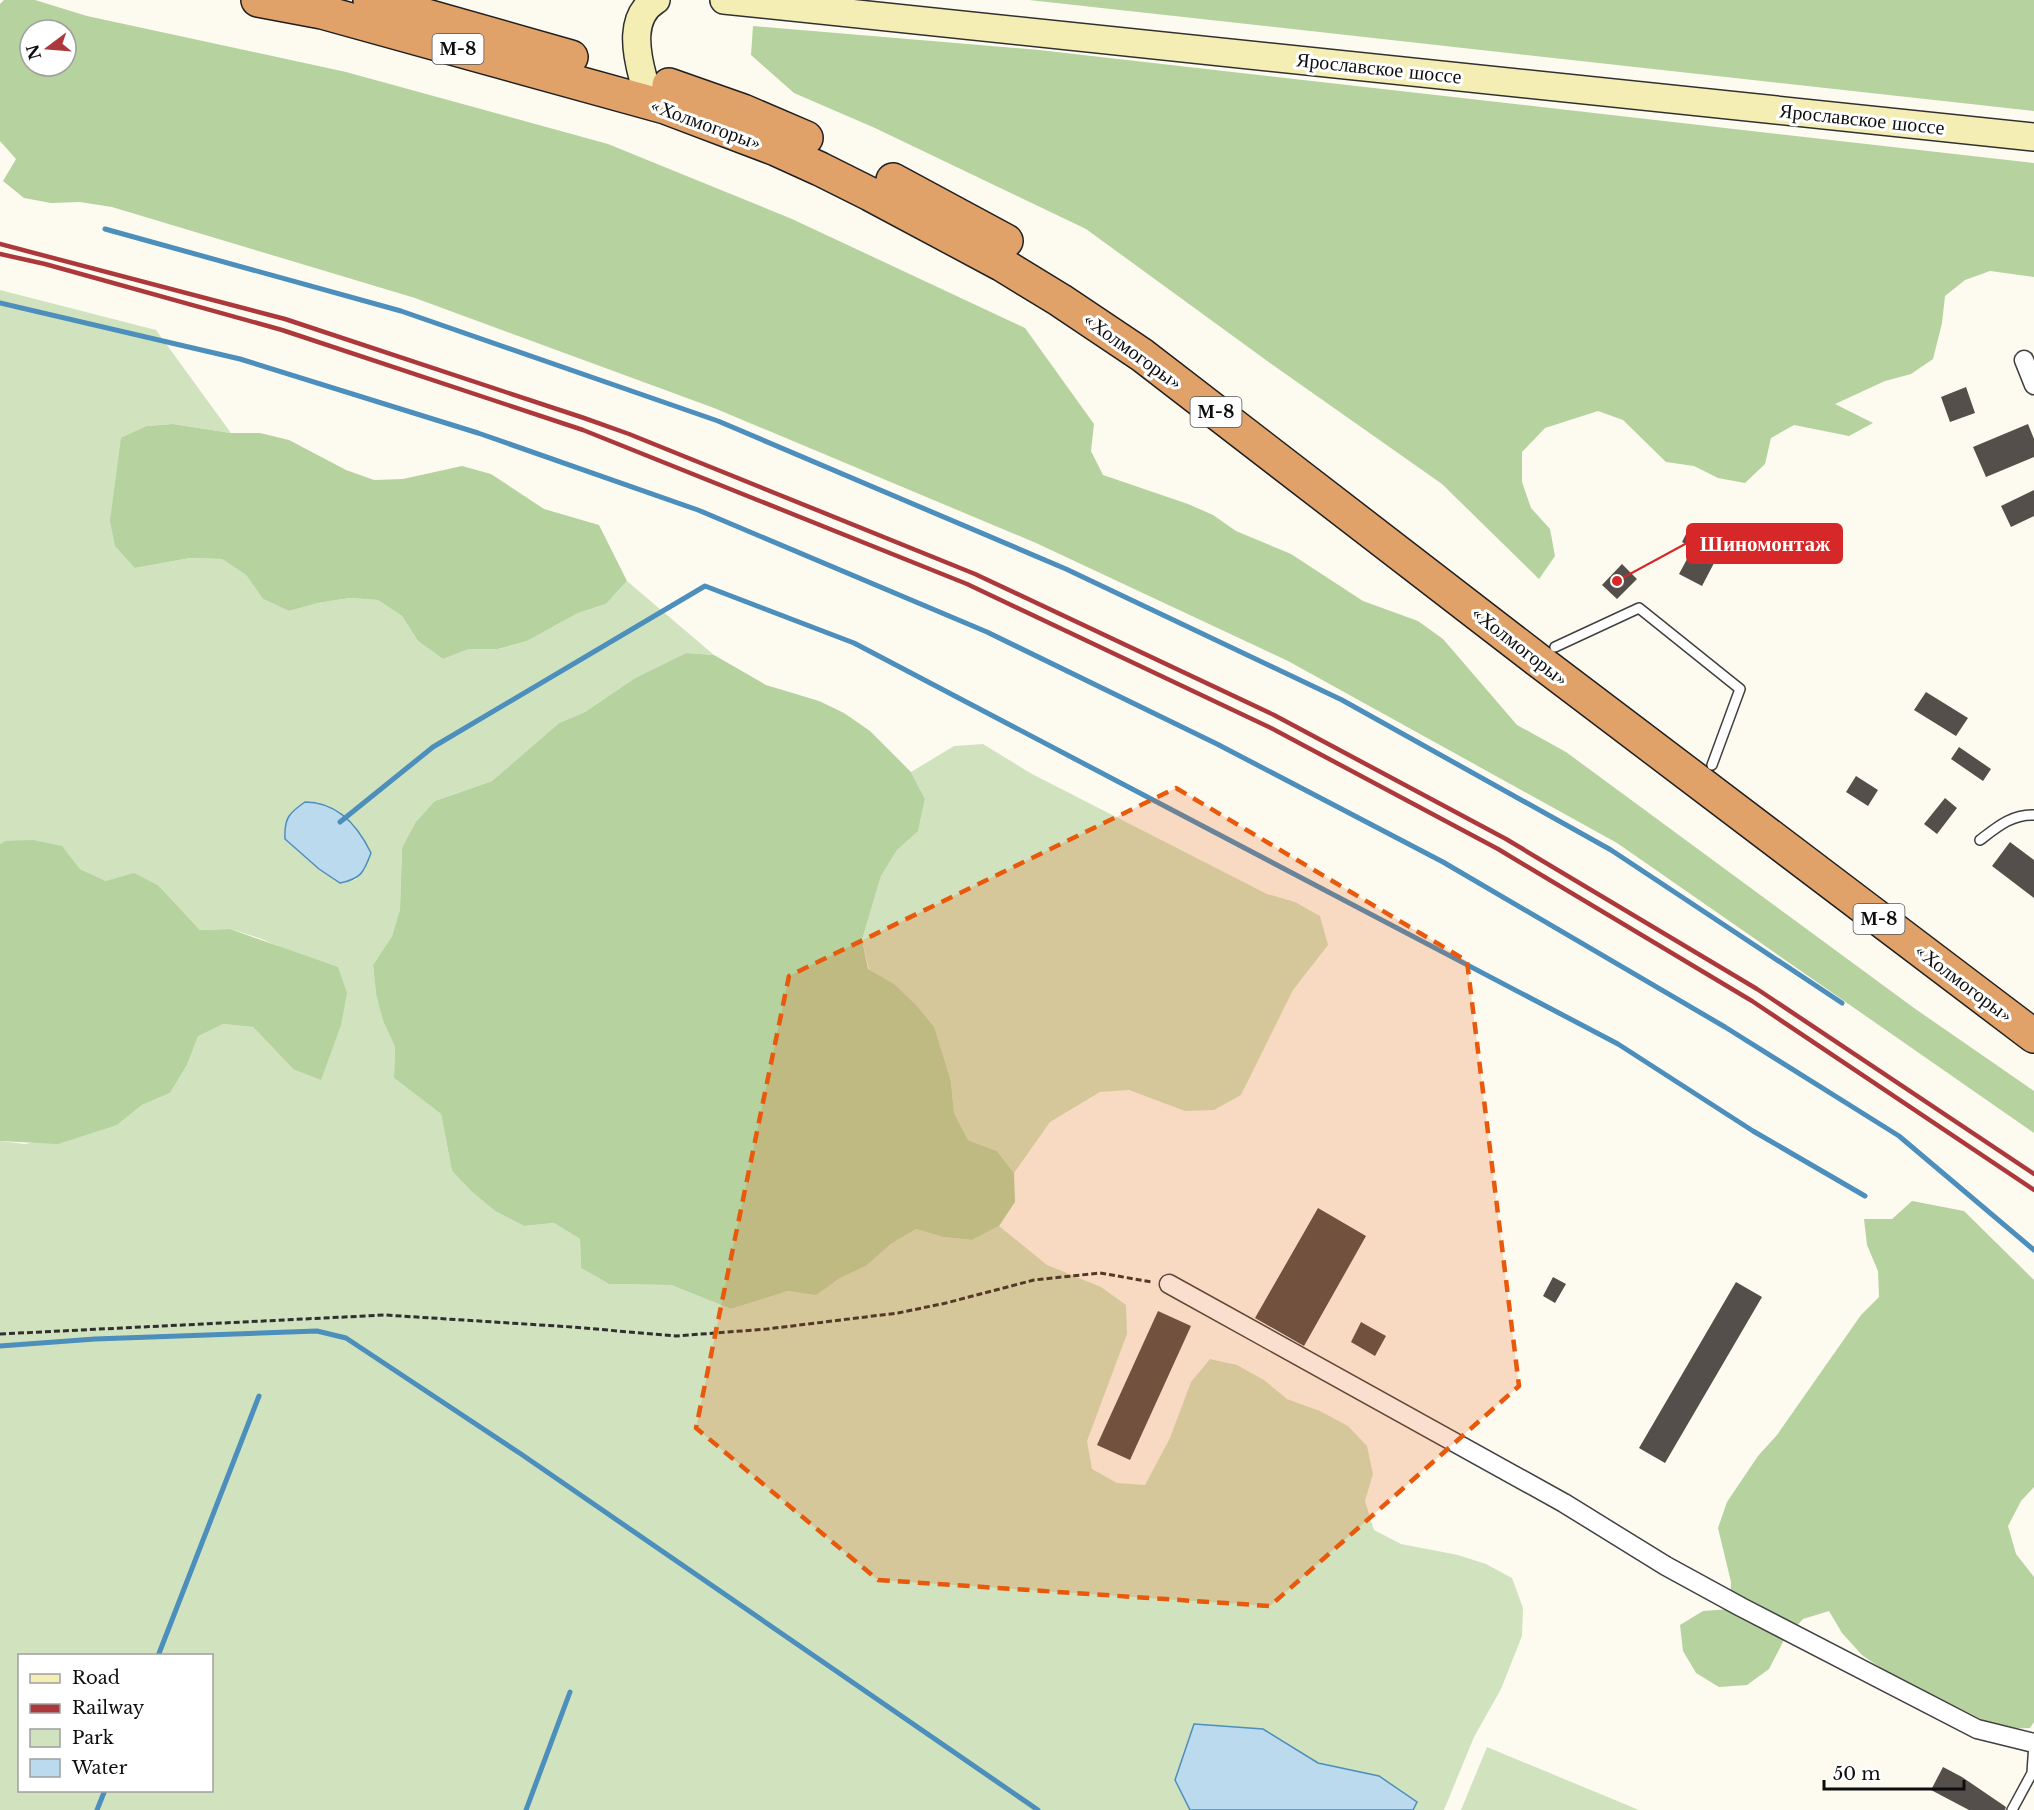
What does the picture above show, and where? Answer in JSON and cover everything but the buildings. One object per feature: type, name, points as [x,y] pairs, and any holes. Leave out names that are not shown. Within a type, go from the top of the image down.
[{"type":"highway","name":"«Холмогоры»","points":[[258,0],[322,12],[650,92],[670,85],[743,111],[811,141],[950,210],[1071,281],[1157,340],[1555,647],[2034,1009]]},
{"type":"highway","name":"«Холмогоры»","points":[[370,0],[650,92],[870,194],[1000,264],[1060,300],[1142,355],[1539,661],[2034,1036]]},
{"type":"main road","points":[[650,92],[636,49],[637,33],[640,17],[648,5],[656,0]]},
{"type":"main road","name":"Ярославское шоссе","points":[[724,0],[2034,137]]},
{"type":"street","points":[[2024,360],[2034,385]]},
{"type":"street","points":[[1169,1284],[1553,1497],[1666,1566],[1741,1607],[1977,1729],[2034,1743]]},
{"type":"lane","points":[[1555,647],[1639,608],[1740,690],[1712,765]]},
{"type":"lane","points":[[1980,840],[2002,823],[2015,817],[2034,814]]},
{"type":"lane","points":[[2012,1810],[2032,1773],[2034,1743]]},
{"type":"path","points":[[0,1334],[386,1316],[572,1327],[676,1336],[767,1329],[898,1313],[1045,1279],[1100,1273],[1169,1284]]},
{"type":"highlighted area","points":[[1176,788],[1467,961],[1519,1386],[1270,1606],[878,1580],[696,1428],[789,976]]},
{"type":"green space","points":[[4,0],[35,0],[87,16],[346,72],[608,144],[792,219],[1025,328],[1094,424],[1091,451],[1103,475],[1213,515],[1236,531],[1291,554],[1363,601],[1418,621],[1443,639],[1517,725],[1566,752],[1914,1008],[2034,1091],[2034,1133],[1617,843],[1288,661],[1036,543],[714,408],[415,298],[112,207],[80,202],[51,203],[24,198],[3,181],[16,159],[0,141],[0,4]]},
{"type":"green space","points":[[1029,0],[2034,0],[2034,111]]},
{"type":"green space","points":[[753,26],[1039,50],[2034,163],[2034,277],[1990,271],[1965,280],[1945,296],[1942,323],[1933,359],[1911,374],[1885,381],[1835,404],[1873,423],[1849,436],[1794,425],[1771,438],[1765,464],[1745,483],[1718,478],[1694,466],[1666,462],[1623,420],[1598,411],[1545,428],[1522,452],[1522,482],[1531,508],[1550,529],[1555,556],[1539,579],[1442,484],[1086,229],[875,128],[794,93],[751,55]]},
{"type":"green space","points":[[0,290],[156,330],[231,433],[173,424],[147,426],[135,568],[190,558],[222,559],[246,575],[263,599],[289,611],[350,598],[378,600],[402,616],[418,641],[443,659],[469,649],[499,649],[527,641],[578,613],[606,604],[627,581],[714,655],[686,653],[635,678],[585,712],[559,723],[492,781],[435,801],[402,848],[400,909],[392,936],[373,965],[376,994],[383,1021],[395,1047],[394,1078],[441,1114],[452,1171],[495,1211],[524,1226],[554,1223],[580,1239],[581,1268],[609,1284],[671,1285],[731,1309],[788,1291],[816,1294],[840,1278],[866,1266],[891,1244],[916,1229],[943,1237],[972,1240],[999,1226],[1047,1265],[1101,1287],[1126,1305],[1127,1334],[1087,1441],[1092,1469],[1117,1483],[1145,1485],[1170,1438],[1191,1382],[1210,1359],[1237,1365],[1264,1380],[1287,1399],[1320,1411],[1348,1426],[1367,1446],[1373,1474],[1365,1501],[1374,1530],[1401,1544],[1458,1555],[1486,1564],[1512,1578],[1523,1608],[1522,1636],[1501,1689],[1474,1737],[1444,1810],[1413,1810],[1416,1802],[1379,1776],[1318,1763],[1263,1729],[1175,1780],[1190,1810],[0,1810],[0,1141],[25,1144],[117,1125],[142,1105],[170,1093],[187,1065],[198,1035],[223,1024],[253,1027],[293,1069],[285,949],[230,929],[200,930],[159,886],[106,881],[80,869],[61,846],[5,841],[0,844]],"holes":[[[305,802],[318,802],[365,869],[355,880],[340,883],[319,869],[285,838],[285,825],[295,809]]]},
{"type":"green space","points":[[173,424],[231,433],[260,433],[289,440],[346,470],[374,480],[403,479],[462,466],[491,474],[544,509],[599,525],[627,581],[606,604],[578,613],[527,641],[498,649],[469,649],[443,659],[418,641],[402,616],[378,600],[350,598],[289,611],[263,599],[246,575],[222,559],[190,558],[135,568],[115,546],[110,521],[121,438],[147,426]]},
{"type":"green space","points":[[686,653],[714,655],[766,685],[819,701],[844,713],[870,731],[911,772],[925,799],[918,831],[897,850],[881,876],[862,940],[868,969],[894,984],[916,1005],[934,1027],[951,1082],[954,1113],[968,1140],[997,1151],[1014,1173],[1015,1202],[999,1226],[972,1240],[943,1237],[916,1229],[891,1244],[866,1266],[840,1278],[816,1295],[788,1291],[731,1309],[671,1285],[609,1284],[581,1268],[580,1239],[554,1223],[524,1226],[495,1211],[472,1192],[452,1171],[441,1114],[394,1078],[395,1047],[383,1021],[376,994],[373,965],[392,936],[400,909],[402,848],[416,822],[435,801],[492,781],[559,723],[585,712],[635,678]]},
{"type":"green space","points":[[983,744],[1032,774],[1267,894],[1295,902],[1320,916],[1328,945],[1293,990],[1241,1095],[1214,1110],[1185,1111],[1129,1090],[1100,1092],[1050,1122],[1014,1173],[997,1151],[968,1140],[954,1113],[951,1082],[894,984],[869,970],[862,940],[881,876],[897,850],[918,830],[925,799],[911,772],[954,746]]},
{"type":"green space","points":[[33,840],[62,846],[80,869],[106,881],[134,873],[159,886],[200,930],[230,929],[338,967],[347,993],[341,1025],[321,1080],[293,1069],[253,1027],[223,1024],[198,1036],[187,1065],[170,1093],[142,1105],[117,1125],[58,1144],[0,1141],[0,844],[5,841]]},
{"type":"green space","points":[[1912,1201],[1964,1211],[2034,1280],[2034,1487],[2021,1501],[2008,1526],[2016,1554],[2034,1577],[2034,1722],[2030,1728],[2001,1729],[1885,1671],[1862,1655],[1842,1633],[1829,1611],[1803,1619],[1784,1640],[1769,1669],[1747,1685],[1719,1687],[1696,1673],[1683,1651],[1680,1625],[1703,1611],[1730,1609],[1731,1582],[1718,1528],[1727,1502],[1861,1315],[1879,1297],[1878,1271],[1867,1245],[1864,1219],[1892,1219]]},
{"type":"green space","points":[[1487,1747],[1639,1810],[1461,1810]]},
{"type":"water","points":[[305,802],[327,806],[337,811],[360,834],[371,853],[364,870],[357,877],[340,883],[319,869],[285,839],[285,826],[289,817]]},
{"type":"water","points":[[1194,1724],[1263,1729],[1318,1763],[1379,1776],[1417,1802],[1413,1810],[1190,1810],[1175,1780]]},
{"type":"waterway","points":[[105,229],[401,311],[718,421],[1066,569],[1342,700],[1611,850],[1842,1003]]},
{"type":"waterway","points":[[0,303],[240,359],[478,433],[698,510],[987,632],[1217,744],[1443,862],[1725,1027],[1899,1136],[2034,1250]]},
{"type":"waterway","points":[[340,822],[433,747],[705,586],[854,643],[1618,1044],[1753,1131],[1865,1196]]},
{"type":"waterway","points":[[0,1346],[95,1339],[317,1331],[346,1338],[521,1454],[1038,1810]]},
{"type":"waterway","points":[[159,1654],[259,1396]]},
{"type":"waterway","points":[[526,1810],[570,1692]]},
{"type":"waterway","points":[[97,1810],[104,1792]]},
{"type":"railway","points":[[0,244],[285,319],[584,418],[629,434],[975,574],[1274,715],[1506,839],[1757,989],[2034,1174]]},
{"type":"railway","points":[[0,254],[45,264],[282,330],[583,430],[967,584],[1271,728],[1498,849],[1752,1001],[2034,1190]]},
{"type":"place","name":"Шиномонтаж","points":[[1617,581]]}]
